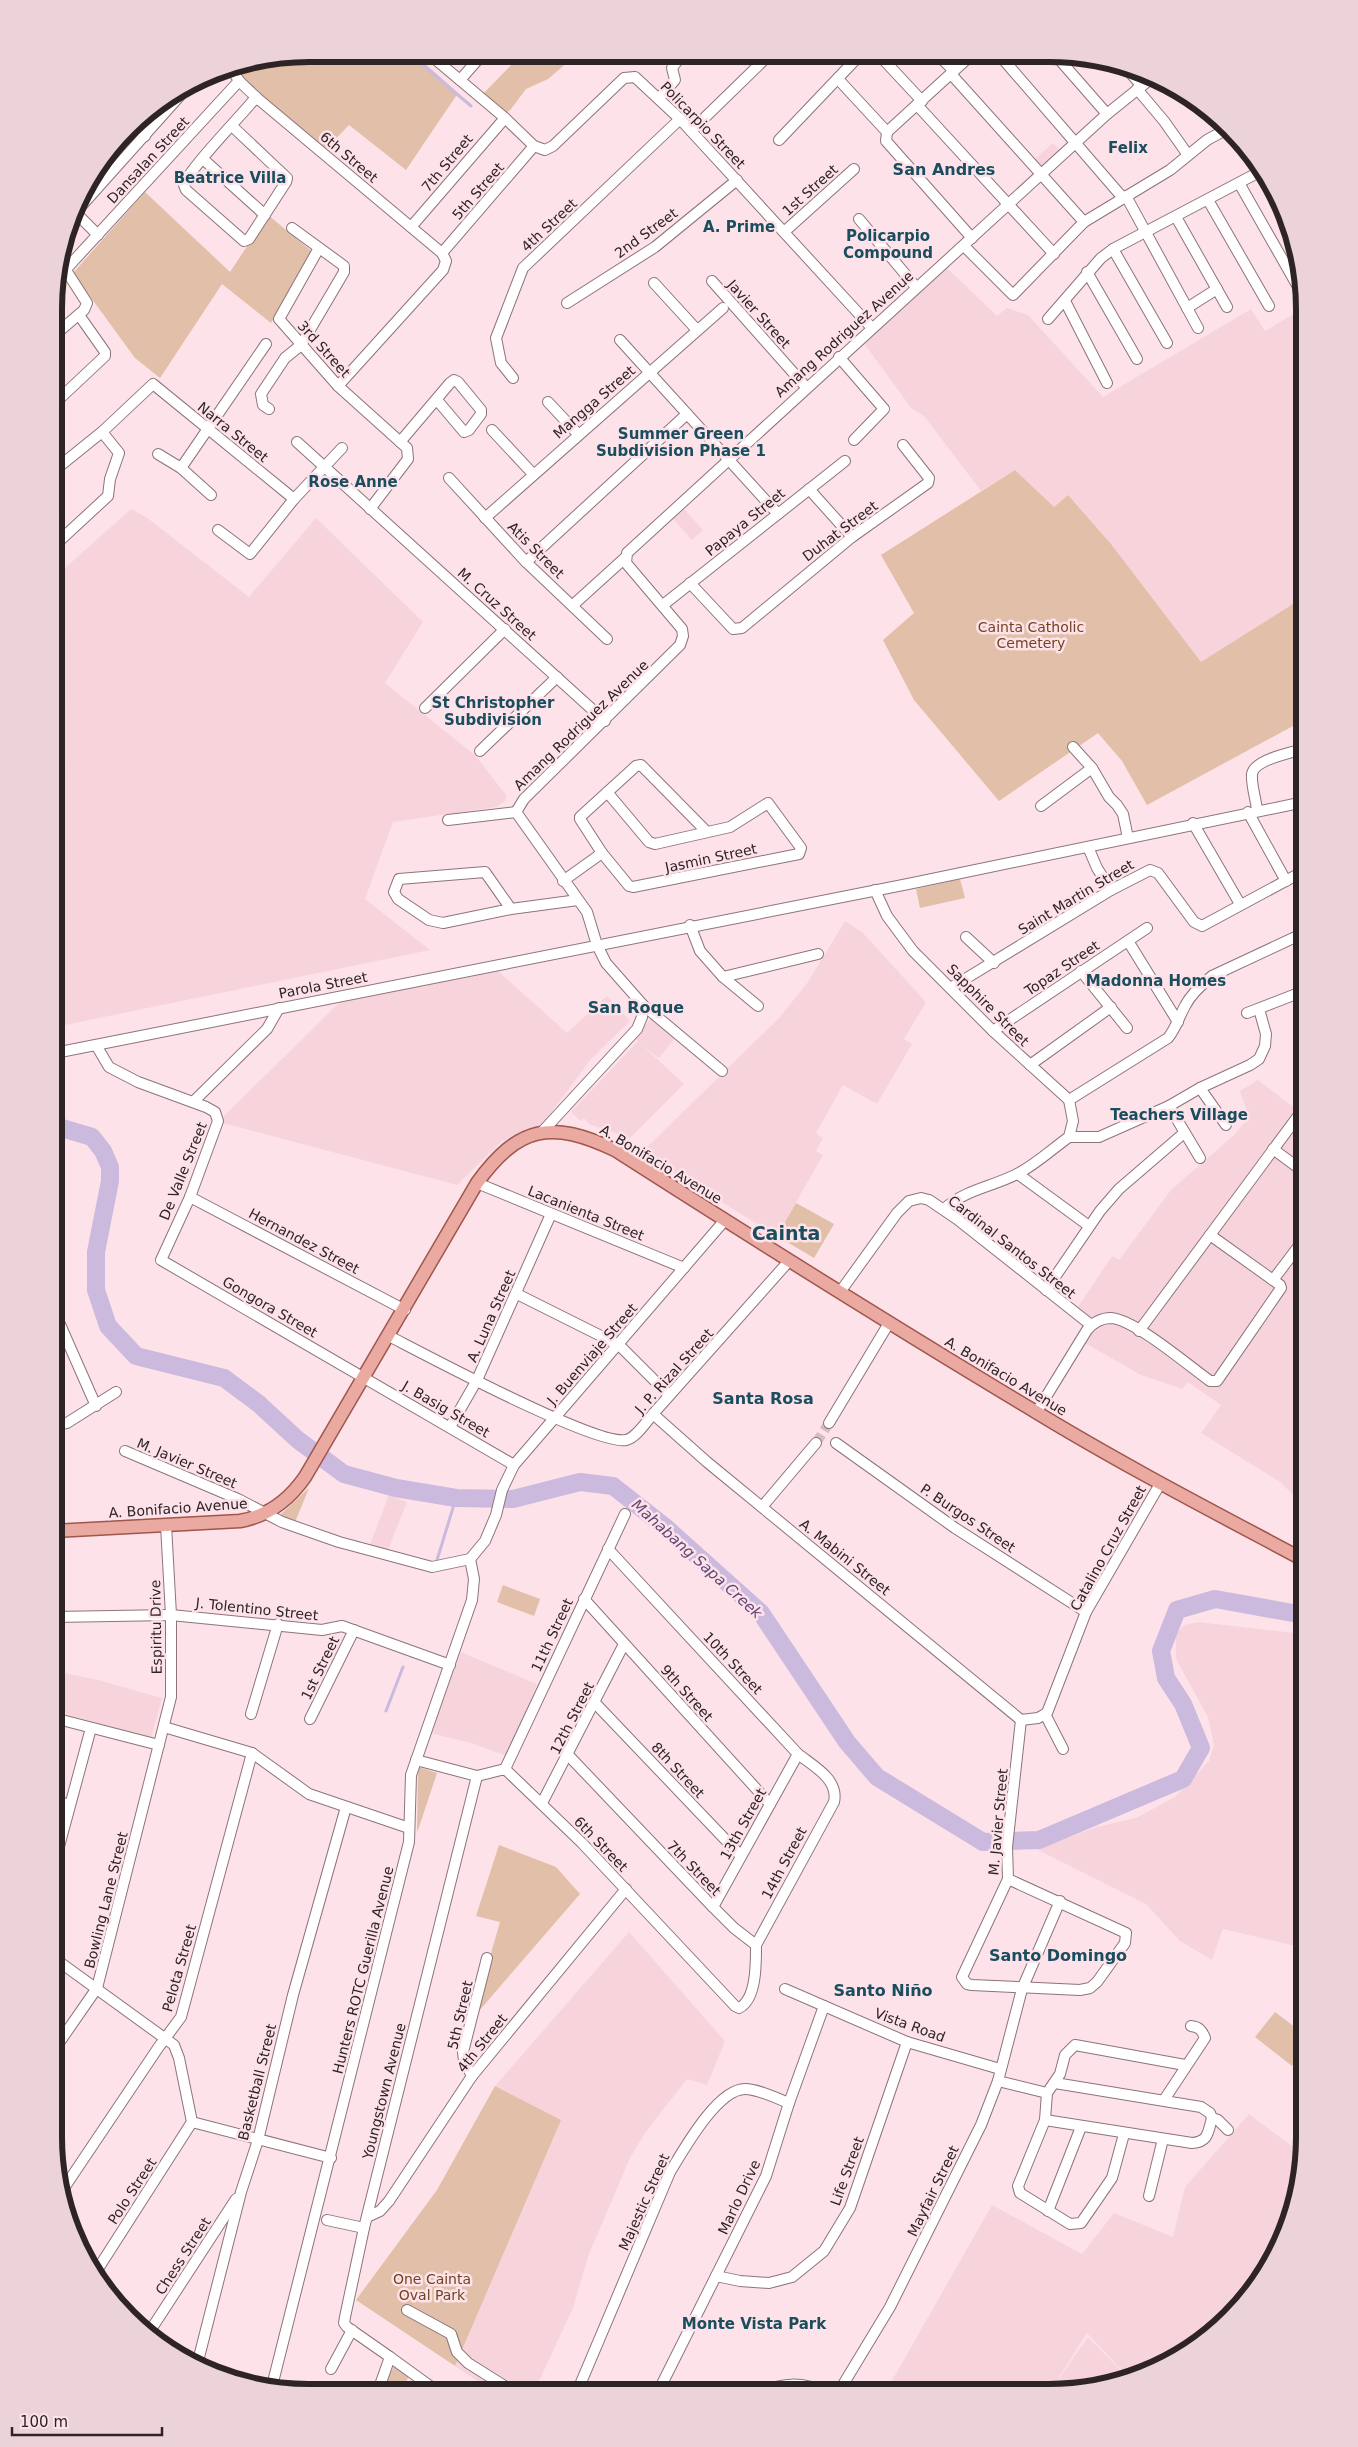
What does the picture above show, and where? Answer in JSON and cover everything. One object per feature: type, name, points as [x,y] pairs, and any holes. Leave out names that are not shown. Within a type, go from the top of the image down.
[{"type":"main road","name":"A. Bonifacio Avenue","points":[[62,1531],[240,1521],[264,1515],[293,1492],[328,1438],[405,1310],[477,1183],[490,1166],[508,1149],[524,1139],[542,1132],[565,1131],[615,1150],[789,1261],[1036,1412],[1160,1484],[1296,1556]]},
{"type":"street","points":[[438,62],[505,118],[534,146]]},
{"type":"street","points":[[460,80],[476,62]]},
{"type":"street","points":[[659,98],[676,80],[672,68],[676,62]]},
{"type":"street","points":[[691,131],[762,62]]},
{"type":"street","points":[[779,140],[853,62]]},
{"type":"street","points":[[884,62],[1008,206],[1054,254]]},
{"type":"street","points":[[945,62],[1041,176],[1084,222]]},
{"type":"street","points":[[964,62],[887,132],[886,141],[972,238]]},
{"type":"street","points":[[1005,62],[1125,197],[1146,231],[1198,328]]},
{"type":"street","points":[[1062,63],[1108,114]]},
{"type":"street","points":[[235,74],[239,81]]},
{"type":"street","name":"Policarpio Street","points":[[534,146],[546,150],[553,146],[627,77],[635,77],[680,119],[871,328]]},
{"type":"street","points":[[1132,78],[1188,155]]},
{"type":"street","points":[[838,79],[887,132]]},
{"type":"street","name":"6th Street","points":[[239,81],[442,253]]},
{"type":"street","name":"Dansalan Street","points":[[67,261],[98,235],[239,81]]},
{"type":"street","name":"Amang Rodriguez Avenue","points":[[722,1071],[642,1005],[606,963],[597,945],[587,912],[563,881],[516,812],[524,799],[680,645],[683,636],[682,629],[664,605],[626,563],[628,550],[916,287],[1146,82]]},
{"type":"street","points":[[232,126],[287,178],[265,215],[248,239],[244,241],[239,239],[186,190],[184,185],[185,180],[203,159],[232,126],[257,98]]},
{"type":"street","points":[[90,197],[174,103]]},
{"type":"street","name":"7th Street","points":[[411,227],[505,118]]},
{"type":"street","name":"4th Street","points":[[513,378],[501,363],[496,338],[523,268],[680,119]]},
{"type":"street","points":[[140,130],[145,136]]},
{"type":"street","points":[[964,246],[1011,295],[1016,294],[1084,222],[1170,170],[1207,140],[1220,133]]},
{"type":"street","name":"5th Street","points":[[442,253],[534,146]]},
{"type":"street","points":[[203,159],[265,215]]},
{"type":"street","name":"1st Street","points":[[784,232],[854,169]]},
{"type":"street","points":[[1048,319],[1087,272],[1113,249],[1255,174]]},
{"type":"street","name":"2nd Street","points":[[567,302],[655,246],[737,180]]},
{"type":"street","points":[[1239,183],[1293,278]]},
{"type":"street","points":[[1208,200],[1269,306]]},
{"type":"street","points":[[80,217],[98,235]]},
{"type":"street","points":[[1176,217],[1227,307]]},
{"type":"street","points":[[859,219],[916,287]]},
{"type":"street","points":[[268,409],[264,404],[261,394],[286,358],[301,344],[344,272],[344,266],[292,228]]},
{"type":"street","name":"3rd Street","points":[[319,248],[279,316],[281,322],[338,386],[400,442],[409,453],[408,459],[370,509]]},
{"type":"street","points":[[1113,249],[1167,343]]},
{"type":"street","points":[[338,386],[442,270],[446,261],[442,253]]},
{"type":"street","points":[[62,329],[84,310],[86,303],[66,268]]},
{"type":"street","points":[[1087,272],[1137,359]]},
{"type":"street","name":"Javier Street","points":[[712,281],[806,387]]},
{"type":"street","points":[[654,283],[697,330]]},
{"type":"street","points":[[1187,308],[1217,289]]},
{"type":"street","points":[[1064,301],[1107,383]]},
{"type":"street","name":"Mangga Street","points":[[485,518],[648,372],[723,308]]},
{"type":"street","points":[[62,397],[102,362],[105,352],[79,315]]},
{"type":"street","points":[[620,340],[778,514]]},
{"type":"street","points":[[181,468],[266,344]]},
{"type":"street","points":[[839,357],[884,409],[854,440]]},
{"type":"street","points":[[400,442],[450,383],[456,380],[481,410],[481,414],[469,430],[464,432],[437,400]]},
{"type":"street","name":"Narra Street","points":[[102,432],[152,385],[155,385],[294,499]]},
{"type":"street","points":[[548,402],[578,434]]},
{"type":"street","points":[[526,562],[687,414]]},
{"type":"street","points":[[492,430],[533,474]]},
{"type":"street","points":[[62,464],[102,432],[119,453],[110,479],[108,496],[62,538]]},
{"type":"street","points":[[297,442],[370,509]]},
{"type":"street","name":"Duhat Street","points":[[690,583],[734,629],[742,628],[852,537],[928,483],[929,478],[903,445]]},
{"type":"street","points":[[218,530],[248,554],[294,499],[342,448]]},
{"type":"street","points":[[158,454],[181,468],[211,496]]},
{"type":"street","name":"Papaya Street","points":[[664,605],[844,461]]},
{"type":"street","name":"Atis Street","points":[[449,478],[526,562],[608,639]]},
{"type":"street","points":[[809,489],[852,537]]},
{"type":"street","name":"M. Cruz Street","points":[[370,509],[605,721]]},
{"type":"street","name":"Amang Rodriguez Avenue","points":[[573,605],[626,557]]},
{"type":"street","points":[[425,708],[505,629]]},
{"type":"street","points":[[480,752],[557,677]]},
{"type":"street","points":[[1073,747],[1092,768],[1108,798],[1117,805],[1123,814],[1128,838]]},
{"type":"street","points":[[1286,881],[1252,811],[1252,775],[1255,768],[1265,761],[1296,751]]},
{"type":"street","points":[[563,881],[602,853],[580,821],[580,817],[636,766],[644,768],[706,831]]},
{"type":"street","points":[[1041,806],[1092,768]]},
{"type":"street","points":[[607,792],[652,844],[706,831]]},
{"type":"street","name":"Jasmin Street","points":[[602,853],[629,886],[637,887],[798,854],[801,848],[770,804],[765,803],[730,827],[706,831]]},
{"type":"street","name":"Parola Street","points":[[62,1052],[690,925],[875,890],[1088,847],[1192,823],[1296,803]]},
{"type":"street","points":[[448,820],[516,812]]},
{"type":"street","points":[[1192,823],[1240,904]]},
{"type":"street","points":[[1088,847],[1097,868],[1111,890]]},
{"type":"street","name":"Saint Martin Street","points":[[952,988],[1111,890],[1146,871],[1155,871],[1194,922],[1202,926],[1296,875]]},
{"type":"street","points":[[511,909],[484,872],[399,879],[395,886],[394,892],[398,899],[429,920],[443,923],[511,909],[578,900]]},
{"type":"street","name":"Sapphire Street","points":[[875,890],[886,916],[913,951],[993,1031],[1069,1100]]},
{"type":"street","points":[[690,925],[700,951],[723,976],[758,1006]]},
{"type":"street","name":"Topaz Street","points":[[993,1031],[1146,928]]},
{"type":"street","points":[[966,937],[994,963]]},
{"type":"street","points":[[944,1209],[956,1198],[975,1189],[1018,1174],[1068,1137],[1073,1121],[1069,1100],[1168,1038],[1186,1004],[1200,986],[1212,976],[1296,937]]},
{"type":"street","points":[[1128,941],[1178,1022]]},
{"type":"street","points":[[723,976],[818,954]]},
{"type":"street","points":[[1081,971],[1127,1028]]},
{"type":"street","points":[[1247,1013],[1296,994]]},
{"type":"street","points":[[542,1132],[637,1029],[642,1017],[642,1005]]},
{"type":"street","points":[[1030,1065],[1110,1007]]},
{"type":"street","points":[[193,1102],[267,1029],[280,1008]]},
{"type":"street","points":[[1068,1137],[1099,1137],[1169,1106],[1200,1088],[1259,1059],[1265,1046],[1266,1034],[1259,1009]]},
{"type":"street","name":"De Valle Street","points":[[96,1045],[109,1067],[138,1082],[216,1112],[218,1122],[190,1197],[162,1260]]},
{"type":"street","points":[[1200,1088],[1226,1125]]},
{"type":"street","points":[[1169,1106],[1200,1158]]},
{"type":"street","points":[[1140,1331],[1296,1119]]},
{"type":"street","points":[[1046,1290],[1089,1226],[1119,1189],[1184,1133]]},
{"type":"street","points":[[1274,1149],[1296,1166]]},
{"type":"street","points":[[1018,1174],[1089,1226]]},
{"type":"street","name":"Lacanienta Street","points":[[477,1183],[684,1268]]},
{"type":"street","name":"Hernandez Street","points":[[190,1197],[405,1310]]},
{"type":"street","name":"Cardinal Santos Street","points":[[840,1292],[897,1213],[908,1201],[921,1198],[944,1209],[1091,1325]]},
{"type":"street","name":"A. Luna Street","points":[[450,1427],[477,1380],[517,1294],[551,1214]]},
{"type":"street","name":"J. Buenviaje Street","points":[[470,1559],[486,1541],[496,1515],[502,1490],[514,1465],[725,1220]]},
{"type":"street","points":[[1036,1412],[1091,1325],[1111,1318],[1127,1323],[1140,1331],[1210,1381],[1215,1382],[1280,1294],[1281,1286],[1210,1235]]},
{"type":"street","points":[[1273,1280],[1296,1250]]},
{"type":"street","name":"Gongora Street","points":[[162,1260],[365,1377]]},
{"type":"street","name":"J. P. Rizal Street","points":[[555,1417],[581,1430],[617,1440],[631,1438],[722,1339],[789,1261]]},
{"type":"street","points":[[517,1294],[619,1345],[669,1395]]},
{"type":"street","points":[[829,1423],[889,1323]]},
{"type":"street","points":[[62,1329],[96,1406]]},
{"type":"street","points":[[389,1336],[555,1417]]},
{"type":"street","name":"J. Basig Street","points":[[365,1377],[514,1465]]},
{"type":"street","points":[[62,1424],[96,1406],[116,1392]]},
{"type":"street","name":"A. Mabini Street","points":[[653,1414],[1022,1720]]},
{"type":"street","points":[[762,1506],[816,1443]]},
{"type":"street","name":"P. Burgos Street","points":[[836,1443],[955,1528],[1086,1612]]},
{"type":"street","name":"M. Javier Street","points":[[125,1451],[238,1499],[264,1515],[339,1542],[426,1566],[441,1567],[470,1559]]},
{"type":"street","name":"Catalino Cruz Street","points":[[1046,1714],[1086,1612],[1160,1484]]},
{"type":"street","name":"11th Street","points":[[505,1768],[625,1514]]},
{"type":"street","name":"Espiritu Drive","points":[[161,1736],[171,1697],[171,1615],[166,1525]]},
{"type":"street","name":"10th Street","points":[[608,1549],[798,1754],[826,1777],[834,1786],[836,1794]]},
{"type":"street","name":"Hunters ROTC Guerilla Avenue","points":[[273,2382],[409,1842],[412,1775],[472,1600],[474,1579],[470,1559]]},
{"type":"street","name":"9th Street","points":[[584,1600],[770,1804]]},
{"type":"street","name":"J. Tolentino Street","points":[[62,1617],[171,1615],[278,1624],[322,1630],[342,1626],[450,1665]]},
{"type":"street","points":[[251,1714],[278,1624]]},
{"type":"street","name":"1st Street","points":[[310,1719],[354,1630]]},
{"type":"street","name":"12th Street","points":[[542,1803],[569,1756],[624,1644]]},
{"type":"street","name":"8th Street","points":[[595,1703],[741,1856]]},
{"type":"street","points":[[1022,1720],[1038,1718],[1046,1714],[1063,1749]]},
{"type":"street","points":[[62,1720],[91,1728],[161,1736],[252,1753],[302,1790],[409,1828]]},
{"type":"street","name":"M. Javier Street","points":[[1022,1720],[1007,1847],[1008,1879],[962,1977],[967,1984],[1022,1989]]},
{"type":"street","points":[[62,1832],[91,1728]]},
{"type":"street","name":"Bowling Lane Street","points":[[62,2038],[97,1988],[161,1736]]},
{"type":"street","name":"Pelota Street","points":[[67,2183],[181,2017],[252,1753]]},
{"type":"street","name":"13th Street","points":[[712,1907],[798,1754]]},
{"type":"street","name":"7th Street","points":[[569,1756],[712,1907],[734,1928],[756,1945]]},
{"type":"street","points":[[416,1760],[477,1776],[505,1768]]},
{"type":"street","name":"6th Street","points":[[505,1768],[626,1889],[731,2002],[739,2008],[747,2001],[757,1970],[756,1945]]},
{"type":"street","name":"Youngstown Avenue","points":[[352,2330],[344,2323],[344,2317],[364,2228],[477,1776]]},
{"type":"street","name":"14th Street","points":[[756,1945],[834,1802],[836,1794]]},
{"type":"street","points":[[62,1804],[69,1804]]},
{"type":"street","name":"Basketball Street","points":[[199,2358],[241,2192],[258,2140],[292,1995],[346,1807]]},
{"type":"street","points":[[1008,1879],[1060,1901],[1126,1933],[1125,1943],[1097,1982],[1090,1988],[1080,1990],[1022,1989]]},
{"type":"street","name":"4th Street","points":[[368,2217],[380,2211],[389,2201],[472,2076],[626,1889]]},
{"type":"street","name":"Mayfair Street","points":[[843,2384],[895,2299],[981,2125],[998,2081],[1022,1989],[1060,1901]]},
{"type":"street","name":"5th Street","points":[[472,2076],[464,2061],[463,2052],[487,1958]]},
{"type":"street","points":[[62,1964],[174,2045],[179,2058],[192,2122],[331,2158]]},
{"type":"street","name":"Vista Road","points":[[785,1989],[907,2042],[1000,2069]]},
{"type":"street","name":"Marlo Drive","points":[[662,2384],[766,2176],[789,2103],[824,2006]]},
{"type":"street","points":[[1164,2100],[1185,2065],[1205,2038],[1203,2031],[1197,2026],[1191,2026]]},
{"type":"street","name":"Life Street","points":[[716,2276],[740,2281],[769,2283],[792,2277],[824,2250],[850,2208],[907,2042]]},
{"type":"street","points":[[1124,2134],[1112,2178],[1085,2220],[1081,2223],[1070,2224],[1020,2193],[1018,2186],[1046,2120],[1047,2093],[1060,2074],[1065,2054],[1075,2045],[1185,2065]]},
{"type":"street","points":[[464,2061],[480,2066]]},
{"type":"street","points":[[998,2081],[1047,2093]]},
{"type":"street","points":[[1046,2120],[1081,2128],[1202,2143],[1207,2137],[1212,2118],[1210,2113],[1202,2107],[1055,2083]]},
{"type":"street","name":"Majestic Street","points":[[580,2384],[670,2172],[687,2144],[721,2100],[734,2090],[746,2088],[789,2103]]},
{"type":"street","points":[[1212,2118],[1218,2120],[1228,2130]]},
{"type":"street","name":"Polo Street","points":[[99,2267],[192,2122]]},
{"type":"street","points":[[1048,2211],[1081,2128]]},
{"type":"street","points":[[1149,2196],[1163,2139]]},
{"type":"street","name":"Chess Street","points":[[152,2328],[241,2192]]},
{"type":"street","points":[[372,2196],[389,2201]]},
{"type":"street","points":[[328,2220],[364,2228]]},
{"type":"street","points":[[407,2310],[451,2334],[457,2352],[468,2363],[501,2384]]},
{"type":"street","points":[[331,2369],[352,2330],[426,2384]]},
{"type":"street","points":[[380,2384],[390,2357]]},
{"type":"shaded area","points":[[1053,143],[1064,154],[1042,174],[1032,162]]},
{"type":"shaded area","points":[[946,267],[997,316],[1007,308],[1028,315],[1103,397],[1251,309],[1265,331],[1296,313],[1296,602],[1201,663],[1111,544],[1068,495],[1054,507],[1015,470],[981,491],[924,416],[912,409],[863,342]]},
{"type":"shaded area","points":[[131,509],[146,517],[249,597],[316,518],[423,622],[385,683],[476,756],[506,795],[505,801],[496,807],[393,822],[365,899],[430,950],[62,1026],[62,571]]},
{"type":"shaded area","points":[[684,509],[703,530],[692,540],[673,519]]},
{"type":"shaded area","points":[[845,921],[863,933],[926,1002],[904,1039],[912,1044],[877,1104],[843,1085],[816,1133],[823,1138],[816,1151],[823,1155],[777,1236],[641,1153],[779,1018],[808,982]]},
{"type":"shaded area","points":[[497,970],[567,1033],[607,996],[630,1021],[592,1058],[540,1127],[509,1143],[503,1140],[457,1185],[223,1123],[224,1116],[341,1001]]},
{"type":"shaded area","points":[[652,1017],[676,1037],[659,1058],[643,1046],[684,1084],[630,1138],[589,1124],[584,1118],[581,1121],[571,1112],[638,1041],[635,1038]]},
{"type":"shaded area","points":[[1258,1080],[1296,1109],[1296,1497],[1280,1482],[1201,1433],[1221,1405],[1188,1382],[1182,1389],[1141,1375],[1083,1342],[1095,1325],[1076,1310],[1112,1256],[1119,1260],[1171,1190],[1235,1134],[1249,1117],[1240,1091]]},
{"type":"shaded area","points":[[389,1495],[407,1502],[388,1550],[370,1544]]},
{"type":"shaded area","points":[[1198,1622],[1296,1633],[1296,1946],[1223,1929],[1212,1960],[1180,1941],[1146,1904],[1036,1849],[1097,1827],[1136,1818],[1175,1797],[1209,1761],[1214,1745],[1208,1717],[1176,1659],[1176,1635],[1184,1625]]},
{"type":"shaded area","points":[[461,1652],[537,1684],[507,1756],[471,1743],[430,1733]]},
{"type":"shaded area","points":[[62,1673],[98,1680],[162,1698],[151,1738],[62,1713]]},
{"type":"shaded area","points":[[629,1932],[725,2041],[707,2085],[687,2079],[645,2133],[630,2158],[589,2254],[573,2308],[538,2384],[482,2384],[455,2366],[560,2120],[495,2086]]},
{"type":"shaded area","points":[[1249,2114],[1295,2149],[1287,2202],[1270,2247],[1245,2288],[1223,2312],[1186,2343],[1158,2359],[1124,2372],[1087,2333],[1055,2384],[890,2384],[992,2205],[1082,2254],[1114,2213],[1173,2237],[1185,2187]]},
{"type":"shaded area","points":[[1088,2337],[1123,2373],[1097,2380],[1055,2384]]},
{"type":"green space","points":[[423,62],[458,93],[406,170],[349,125],[324,151],[238,77],[238,73],[245,71],[293,63]]},
{"type":"green space","points":[[514,62],[568,62],[548,79],[526,89],[511,109],[502,117],[480,97]]},
{"type":"green space","points":[[145,192],[230,272],[268,215],[315,254],[271,323],[222,284],[160,378],[135,358],[73,273]]},
{"type":"green space","name":"Cainta Catholic Cemetery","points":[[1015,470],[1054,507],[1068,495],[1111,544],[1201,662],[1296,602],[1296,724],[1147,805],[1122,761],[1098,733],[999,801],[914,700],[883,640],[914,613],[881,555]]},
{"type":"green space","points":[[960,879],[965,898],[920,908],[916,889]]},
{"type":"green space","points":[[796,1203],[834,1224],[814,1258],[777,1236]]},
{"type":"green space","points":[[309,1488],[295,1522],[279,1516]]},
{"type":"green space","points":[[503,1585],[540,1599],[534,1616],[497,1602]]},
{"type":"green space","points":[[418,1767],[437,1773],[417,1833]]},
{"type":"green space","points":[[499,1845],[556,1867],[580,1894],[472,2019],[500,1922],[476,1916]]},
{"type":"green space","points":[[1275,2012],[1296,2028],[1296,2061],[1292,2066],[1255,2037]]},
{"type":"green space","name":"One Cainta Oval Park","points":[[495,2086],[561,2120],[455,2366],[356,2300],[437,2190]]},
{"type":"green space","points":[[395,2364],[409,2376],[405,2384],[385,2384]]},
{"type":"waterway","points":[[419,62],[471,106]]},
{"type":"waterway","name":"Mahabang Sapa Creek","points":[[62,1128],[92,1137],[103,1151],[110,1167],[110,1181],[96,1252],[96,1290],[108,1326],[136,1356],[224,1378],[259,1404],[298,1440],[344,1474],[396,1488],[456,1498],[513,1499],[580,1482],[613,1486],[664,1526],[761,1613],[847,1742],[877,1777],[983,1842],[1039,1840],[1183,1779],[1201,1748],[1183,1704],[1166,1678],[1161,1651],[1177,1610],[1215,1599],[1296,1614]]},
{"type":"waterway","points":[[437,1560],[456,1498]]},
{"type":"waterway","points":[[386,1711],[403,1667]]},
{"type":"tunnel","points":[[816,1443],[829,1423]]},
{"type":"district","name":"Felix","points":[[1128,148]]},
{"type":"district","name":"San Andres","points":[[944,169]]},
{"type":"district","name":"Beatrice Villa","points":[[230,178]]},
{"type":"district","name":"A. Prime","points":[[739,227]]},
{"type":"district","name":"Policarpio Compound","points":[[888,244]]},
{"type":"district","name":"Summer Green Subdivision Phase 1","points":[[681,442]]},
{"type":"district","name":"Rose Anne","points":[[353,482]]},
{"type":"district","name":"St Christopher Subdivision","points":[[493,712]]},
{"type":"district","name":"Madonna Homes","points":[[1156,981]]},
{"type":"district","name":"San Roque","points":[[636,1007]]},
{"type":"district","name":"Teachers Village","points":[[1179,1115]]},
{"type":"district","name":"Cainta","points":[[786,1233]]},
{"type":"district","name":"Santa Rosa","points":[[763,1398]]},
{"type":"district","name":"Santo Domingo","points":[[1058,1955]]},
{"type":"district","name":"Santo Niño","points":[[883,1990]]},
{"type":"district","name":"Monte Vista Park","points":[[754,2324]]}]
